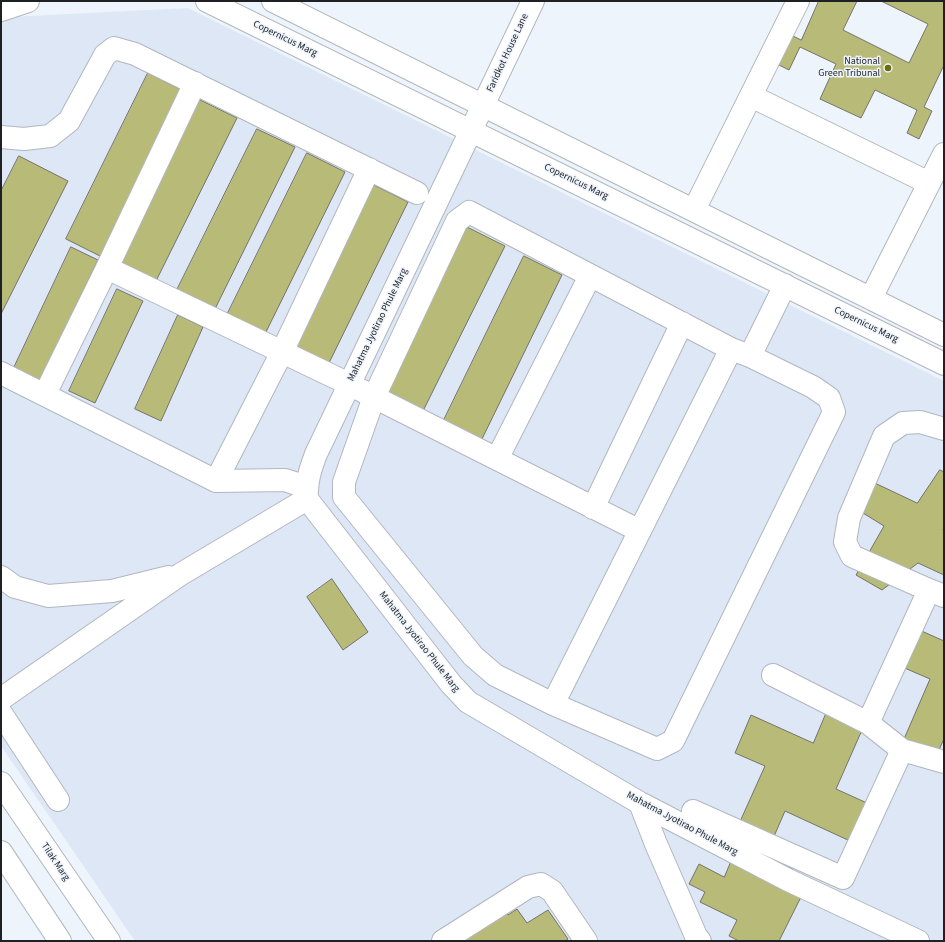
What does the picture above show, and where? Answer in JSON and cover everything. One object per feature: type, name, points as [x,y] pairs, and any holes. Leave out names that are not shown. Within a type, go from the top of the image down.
[{"type":"street","points":[[1,10],[28,1]]},
{"type":"street","name":"Copernicus Marg","points":[[207,1],[944,364]]},
{"type":"street","points":[[273,1],[944,334]]},
{"type":"street","name":"Faridkot House Lane","points":[[471,131],[533,1]]},
{"type":"street","points":[[694,210],[798,1]]},
{"type":"street","points":[[1,137],[24,139],[50,136],[69,121],[105,55],[114,48],[134,54],[195,83],[417,193]]},
{"type":"street","points":[[45,394],[195,83]]},
{"type":"street","points":[[751,96],[929,184]]},
{"type":"street","name":"Mahatma Jyotirao Phule Marg","points":[[471,131],[316,454],[308,476],[307,493],[451,684],[468,702],[640,803],[788,880],[918,941]]},
{"type":"street","points":[[871,298],[944,154]]},
{"type":"street","points":[[216,481],[282,352],[369,169]]},
{"type":"street","points":[[469,212],[682,323],[813,387],[829,398],[834,412],[673,741],[657,750],[553,704],[495,675],[473,656],[344,497],[344,482],[374,397],[457,221],[469,212]]},
{"type":"street","points":[[107,268],[349,384],[640,531]]},
{"type":"street","points":[[497,459],[590,276]]},
{"type":"street","points":[[553,704],[640,531],[741,352],[785,285]]},
{"type":"street","points":[[593,508],[682,323]]},
{"type":"street","points":[[1,373],[216,481],[285,480],[307,493],[182,574],[1,699]]},
{"type":"street","points":[[868,723],[937,593],[852,556],[845,542],[849,518],[884,436],[903,423],[920,422],[944,429]]},
{"type":"street","points":[[1,577],[16,587],[48,596],[112,591],[182,574]]},
{"type":"street","points":[[773,676],[868,723],[902,750],[944,762]]},
{"type":"street","points":[[1,713],[58,800]]},
{"type":"street","points":[[693,811],[842,878],[902,750]]},
{"type":"street","name":"Tilak Marg","points":[[1,783],[109,941]]},
{"type":"street","points":[[640,803],[695,939]]},
{"type":"street","points":[[1,852],[60,941]]},
{"type":"street","points":[[443,941],[528,887],[541,884],[552,892],[586,941]]},
{"type":"shaded area","points":[[188,8],[944,381],[944,941],[135,941],[1,746],[1,22],[9,17]]},
{"type":"building","name":"National Green Tribunal","points":[[819,1],[857,1],[843,30],[909,63],[928,24],[881,1],[944,1],[944,65],[924,107],[932,111],[919,139],[907,133],[917,110],[875,90],[861,118],[820,99],[836,64],[800,47],[789,70],[777,64],[791,35],[801,40]]},
{"type":"building","points":[[148,73],[186,92],[104,258],[66,239]]},
{"type":"building","points":[[198,99],[237,118],[155,283],[117,265]]},
{"type":"building","points":[[257,129],[295,147],[213,313],[175,294]]},
{"type":"building","points":[[307,153],[345,172],[263,338],[225,319]]},
{"type":"building","points":[[19,156],[68,181],[1,314],[1,191]]},
{"type":"building","points":[[370,183],[408,202],[327,367],[289,349]]},
{"type":"building","points":[[467,227],[505,246],[423,411],[385,392]]},
{"type":"building","points":[[71,247],[98,260],[38,384],[12,372]]},
{"type":"building","points":[[524,256],[562,275],[481,441],[443,422]]},
{"type":"building","points":[[117,289],[143,301],[95,403],[69,391]]},
{"type":"building","points":[[178,315],[203,327],[161,421],[135,409]]},
{"type":"building","points":[[940,470],[944,472],[944,575],[918,563],[882,590],[856,575],[884,526],[850,505],[862,477],[917,503]]},
{"type":"building","points":[[332,579],[368,632],[343,650],[307,597]]},
{"type":"building","points":[[917,629],[944,641],[944,739],[937,754],[904,739],[930,679],[900,666]]},
{"type":"building","points":[[826,714],[862,730],[836,789],[867,803],[850,841],[785,811],[772,841],[738,826],[765,766],[735,753],[751,715],[813,743]]},
{"type":"building","points":[[731,862],[801,897],[779,941],[739,941],[729,936],[737,920],[700,902],[705,892],[689,884],[699,864],[724,877]]},
{"type":"building","points":[[504,909],[508,915],[517,909],[527,923],[548,910],[568,939],[565,941],[456,941]]},
{"type":"place","name":"National Green Tribunal","points":[[888,68]]}]
